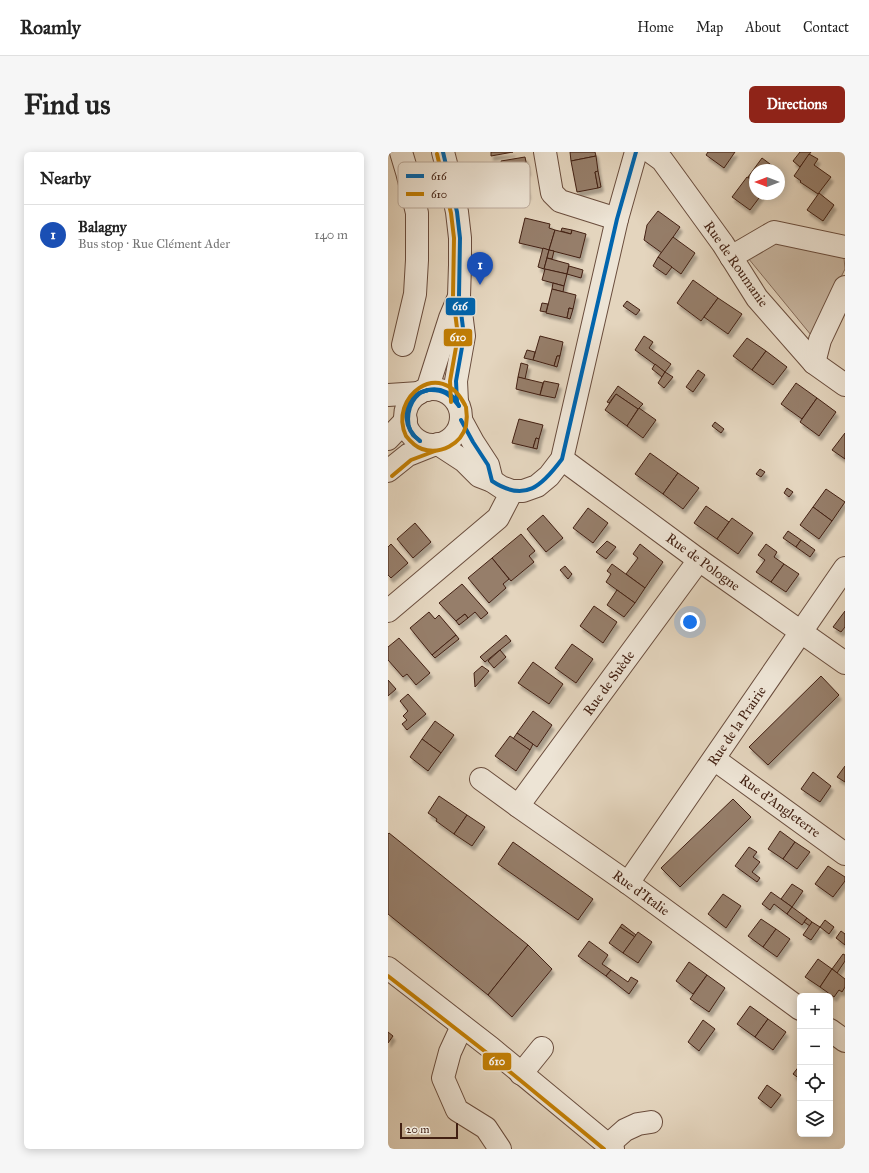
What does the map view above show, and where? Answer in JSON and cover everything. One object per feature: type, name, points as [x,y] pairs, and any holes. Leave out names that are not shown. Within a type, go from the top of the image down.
[{"type":"street","points":[[401,152],[404,162]]},
{"type":"street","points":[[443,152],[446,162]]},
{"type":"street","points":[[545,152],[552,192],[560,201],[617,219]]},
{"type":"street","points":[[400,417],[412,435],[418,440],[425,444],[436,445],[464,461],[479,476],[492,481],[501,488],[512,492],[524,491],[537,486],[549,476],[562,459],[617,219],[636,152]]},
{"type":"street","name":"Rue de Roumanie","points":[[651,152],[662,160],[731,257],[757,298],[814,363],[845,385]]},
{"type":"street","points":[[403,345],[415,294],[417,260],[416,208]]},
{"type":"street","points":[[388,471],[408,455],[445,442],[456,433],[459,427],[456,381],[464,336],[459,296],[460,265],[458,225],[455,208]]},
{"type":"street","points":[[731,257],[774,232],[845,247]]},
{"type":"street","points":[[814,363],[820,340],[845,288]]},
{"type":"street","points":[[388,439],[408,404],[413,398],[423,392],[459,296]]},
{"type":"street","points":[[388,395],[423,392],[434,389],[447,393],[459,411],[473,442],[488,465],[492,481]]},
{"type":"street","name":"Rue de Pologne","points":[[562,459],[699,560],[845,663]]},
{"type":"street","points":[[388,611],[498,518],[512,492]]},
{"type":"street","name":"Rue de Suède","points":[[518,806],[699,560]]},
{"type":"street","name":"Rue de la Prairie","points":[[628,883],[845,568]]},
{"type":"street","name":"Rue d'Angleterre","points":[[714,759],[845,854]]},
{"type":"street","name":"Rue d'Italie","points":[[481,779],[628,883],[797,1007]]},
{"type":"street","points":[[388,968],[491,1048],[611,1147],[624,1130],[638,1124],[651,1122]]},
{"type":"street","points":[[462,1026],[450,1052],[443,1078],[457,1110],[486,1128],[500,1149]]},
{"type":"street","points":[[833,1032],[845,1042]]},
{"type":"street","points":[[521,1074],[542,1048]]},
{"type":"shaded area","points":[[771,242],[844,258],[845,269],[811,335],[748,258]]},
{"type":"building","points":[[491,152],[513,152],[491,156]]},
{"type":"building","points":[[570,152],[595,152],[596,156],[571,161]]},
{"type":"building","points":[[708,152],[735,152],[724,168],[706,155]]},
{"type":"building","points":[[800,152],[811,152],[800,167],[793,161]]},
{"type":"building","points":[[809,154],[818,159],[814,165],[831,177],[818,194],[794,176]]},
{"type":"building","points":[[596,156],[598,171],[595,172],[598,188],[577,192],[571,161]]},
{"type":"building","points":[[525,157],[526,162],[501,162]]},
{"type":"building","points":[[762,158],[770,164],[758,164]]},
{"type":"building","points":[[598,171],[601,187],[598,188],[595,172]]},
{"type":"building","points":[[747,177],[749,178],[749,200],[758,200],[750,210],[732,197]]},
{"type":"building","points":[[819,193],[834,205],[823,221],[807,210]]},
{"type":"building","points":[[658,211],[680,227],[662,253],[644,240],[647,225]]},
{"type":"building","points":[[525,218],[550,224],[549,228],[555,230],[549,250],[519,243]]},
{"type":"building","points":[[562,228],[572,230],[571,234],[561,231]]},
{"type":"building","points":[[555,230],[571,234],[572,230],[586,234],[580,258],[549,250]]},
{"type":"building","points":[[673,237],[695,253],[681,274],[658,257]]},
{"type":"building","points":[[543,248],[549,250],[544,269],[538,267]]},
{"type":"building","points":[[549,250],[554,251],[552,259],[547,258]]},
{"type":"building","points":[[658,257],[672,267],[666,275],[653,266]]},
{"type":"building","points":[[547,258],[569,264],[567,274],[544,269]]},
{"type":"building","points":[[569,266],[583,270],[581,278],[567,274]]},
{"type":"building","points":[[545,269],[567,274],[564,286],[542,280]]},
{"type":"building","points":[[693,280],[718,298],[701,321],[677,303]]},
{"type":"building","points":[[553,283],[564,286],[563,292],[552,289]]},
{"type":"building","points":[[552,289],[576,295],[573,309],[569,308],[567,318],[546,313]]},
{"type":"building","points":[[718,298],[742,314],[728,334],[704,317]]},
{"type":"building","points":[[627,301],[640,310],[636,315],[623,306]]},
{"type":"building","points":[[542,303],[548,304],[546,312],[540,311]]},
{"type":"building","points":[[569,308],[573,309],[570,319],[567,318]]},
{"type":"building","points":[[540,336],[563,342],[560,356],[557,356],[554,366],[533,360]]},
{"type":"building","points":[[644,336],[653,342],[649,348],[671,364],[665,372],[635,350]]},
{"type":"building","points":[[747,338],[766,351],[752,370],[733,356]]},
{"type":"building","points":[[527,350],[535,352],[533,360],[524,358]]},
{"type":"building","points":[[766,351],[787,367],[773,385],[752,370]]},
{"type":"building","points":[[557,356],[560,356],[557,367],[554,366]]},
{"type":"building","points":[[521,363],[528,365],[525,379],[518,377]]},
{"type":"building","points":[[655,364],[665,372],[662,377],[652,369]]},
{"type":"building","points":[[698,370],[705,375],[693,392],[686,387]]},
{"type":"building","points":[[665,372],[673,377],[664,388],[658,383]]},
{"type":"building","points":[[518,377],[543,383],[540,395],[516,389]]},
{"type":"building","points":[[544,381],[559,384],[555,398],[540,395]]},
{"type":"building","points":[[796,383],[817,398],[802,419],[781,404]]},
{"type":"building","points":[[618,386],[643,404],[638,409],[616,394],[609,403],[607,402]]},
{"type":"building","points":[[616,394],[638,409],[627,426],[605,410]]},
{"type":"building","points":[[817,398],[836,412],[819,436],[800,422]]},
{"type":"building","points":[[639,408],[656,420],[643,438],[627,426]]},
{"type":"building","points":[[519,419],[543,425],[539,439],[536,438],[533,448],[512,443]]},
{"type":"building","points":[[715,422],[724,429],[721,433],[712,426]]},
{"type":"building","points":[[845,433],[845,459],[832,450]]},
{"type":"building","points":[[536,438],[539,439],[537,449],[533,448]]},
{"type":"building","points":[[650,453],[678,473],[663,494],[635,474]]},
{"type":"building","points":[[760,469],[765,472],[761,477],[756,474]]},
{"type":"building","points":[[678,473],[699,488],[683,509],[663,494]]},
{"type":"building","points":[[787,488],[793,492],[789,497],[784,493]]},
{"type":"building","points":[[826,489],[845,502],[832,521],[813,507]]},
{"type":"building","points":[[706,506],[729,522],[717,539],[694,523]]},
{"type":"building","points":[[813,507],[832,521],[819,539],[800,525]]},
{"type":"building","points":[[588,508],[608,523],[593,543],[573,528]]},
{"type":"building","points":[[543,515],[563,538],[546,552],[527,529]]},
{"type":"building","points":[[732,518],[753,533],[738,554],[717,539]]},
{"type":"building","points":[[415,523],[431,542],[413,558],[397,539]]},
{"type":"building","points":[[788,531],[801,540],[796,547],[783,538]]},
{"type":"building","points":[[521,534],[535,551],[529,556],[534,562],[511,581],[492,558]]},
{"type":"building","points":[[801,540],[815,550],[810,557],[796,547]]},
{"type":"building","points":[[607,541],[616,547],[606,559],[596,552]]},
{"type":"building","points":[[391,544],[408,563],[391,578],[388,575],[388,547]]},
{"type":"building","points":[[640,544],[663,562],[645,588],[626,574],[638,558],[633,554]]},
{"type":"building","points":[[766,544],[777,552],[774,557],[784,564],[771,582],[756,572],[765,560],[758,555]]},
{"type":"building","points":[[492,558],[509,579],[503,584],[506,588],[489,603],[468,578]]},
{"type":"building","points":[[612,564],[645,588],[635,603],[606,582],[611,574],[607,571]]},
{"type":"building","points":[[784,564],[799,574],[786,592],[771,582]]},
{"type":"building","points":[[565,566],[572,574],[568,579],[560,570]]},
{"type":"building","points":[[462,584],[488,613],[481,619],[475,612],[468,618],[465,614],[456,621],[439,603]]},
{"type":"building","points":[[617,590],[635,603],[624,617],[607,605]]},
{"type":"building","points":[[594,606],[617,622],[603,643],[580,626]]},
{"type":"building","points":[[845,611],[845,627],[841,632],[833,627]]},
{"type":"building","points":[[429,612],[435,619],[439,615],[456,635],[432,655],[410,628]]},
{"type":"building","points":[[465,614],[468,618],[459,625],[456,621]]},
{"type":"building","points":[[456,635],[459,639],[435,658],[432,655]]},
{"type":"building","points":[[506,635],[511,641],[485,662],[480,657]]},
{"type":"building","points":[[399,638],[430,673],[416,685],[407,674],[403,677],[388,660],[388,647]]},
{"type":"building","points":[[572,644],[593,659],[576,683],[555,668]]},
{"type":"building","points":[[500,650],[506,657],[494,668],[488,661]]},
{"type":"building","points":[[533,662],[563,684],[549,704],[518,683]]},
{"type":"building","points":[[482,666],[489,671],[475,687],[474,673]]},
{"type":"building","points":[[821,676],[839,695],[768,765],[749,747]]},
{"type":"building","points":[[388,680],[396,689],[388,696]]},
{"type":"building","points":[[408,694],[426,714],[407,730],[402,724],[407,720],[403,716],[408,711],[400,701]]},
{"type":"building","points":[[533,711],[552,725],[537,747],[517,733]]},
{"type":"building","points":[[435,721],[454,735],[441,753],[422,739]]},
{"type":"building","points":[[517,733],[533,744],[530,750],[513,739]]},
{"type":"building","points":[[510,736],[530,750],[516,771],[495,756]]},
{"type":"building","points":[[422,739],[441,753],[428,771],[410,757]]},
{"type":"building","points":[[845,766],[845,782],[837,777]]},
{"type":"building","points":[[813,772],[831,786],[820,802],[801,789]]},
{"type":"building","points":[[439,796],[467,815],[454,834],[428,813]]},
{"type":"building","points":[[733,799],[751,817],[680,887],[661,868]]},
{"type":"building","points":[[467,815],[485,827],[472,846],[454,834]]},
{"type":"building","points":[[780,831],[795,842],[783,859],[768,849]]},
{"type":"building","points":[[389,833],[528,945],[488,995],[388,914]]},
{"type":"building","points":[[513,842],[593,899],[578,920],[498,864]]},
{"type":"building","points":[[795,842],[810,852],[797,869],[783,859]]},
{"type":"building","points":[[749,847],[757,852],[753,857],[760,862],[752,872],[760,878],[757,882],[735,866]]},
{"type":"building","points":[[828,866],[845,877],[845,881],[833,897],[815,884]]},
{"type":"building","points":[[792,884],[803,891],[792,907],[781,899]]},
{"type":"building","points":[[771,892],[792,907],[787,914],[774,904],[770,910],[762,904]]},
{"type":"building","points":[[723,894],[741,906],[726,928],[708,914]]},
{"type":"building","points":[[792,907],[807,918],[802,925],[787,914]]},
{"type":"building","points":[[807,918],[812,922],[810,926],[804,922]]},
{"type":"building","points":[[761,919],[776,929],[763,947],[748,936]]},
{"type":"building","points":[[825,920],[834,927],[829,934],[820,927]]},
{"type":"building","points":[[812,922],[820,927],[811,940],[803,935]]},
{"type":"building","points":[[622,924],[636,935],[635,937],[620,927]]},
{"type":"building","points":[[620,927],[635,937],[623,953],[609,943]]},
{"type":"building","points":[[776,929],[790,939],[777,957],[763,947]]},
{"type":"building","points":[[841,931],[845,934],[845,945],[836,938]]},
{"type":"building","points":[[638,932],[652,942],[638,963],[623,953]]},
{"type":"building","points":[[589,941],[608,955],[602,964],[611,970],[606,976],[578,956]]},
{"type":"building","points":[[528,945],[552,969],[512,1017],[488,995]]},
{"type":"building","points":[[843,954],[845,955],[845,961],[837,973],[832,969]]},
{"type":"building","points":[[818,959],[832,969],[820,987],[805,977]]},
{"type":"building","points":[[689,962],[707,975],[693,994],[676,981]]},
{"type":"building","points":[[832,969],[845,979],[845,987],[842,992],[839,990],[834,997],[833,993],[828,993],[820,987]]},
{"type":"building","points":[[611,970],[628,982],[631,977],[638,981],[629,994],[606,976]]},
{"type":"building","points":[[707,975],[725,988],[709,1012],[690,999]]},
{"type":"building","points":[[750,1006],[768,1019],[755,1037],[737,1024]]},
{"type":"building","points":[[768,1019],[786,1032],[773,1050],[755,1037]]},
{"type":"building","points":[[703,1020],[715,1029],[699,1051],[688,1042]]},
{"type":"building","points":[[388,1032],[393,1036],[388,1043]]},
{"type":"building","points":[[797,1069],[797,1077],[793,1074]]},
{"type":"building","points":[[767,1085],[781,1095],[771,1108],[758,1098]]},
{"type":"transit line","name":"616","points":[[443,152],[445,162]]},
{"type":"transit line","name":"616","points":[[461,420],[488,465],[492,481],[514,491],[523,491],[540,484],[555,469],[562,459],[617,219],[636,152]]},
{"type":"transit line","name":"610","points":[[437,154],[439,162]]},
{"type":"transit line","name":"610","points":[[450,208],[454,238],[453,296],[458,336],[450,381],[451,402]]},
{"type":"transit line","name":"616","points":[[456,208],[460,238],[459,296],[464,336],[456,381],[457,402]]},
{"type":"transit line","name":"610","points":[[465,405],[455,391],[443,384],[431,383],[419,388],[410,397],[404,408],[402,422],[406,436],[413,444],[422,449],[443,449],[455,443],[460,438],[466,426],[466,407]]},
{"type":"transit line","name":"616","points":[[428,390],[433,389],[446,392],[454,398],[459,406]]},
{"type":"transit line","name":"616","points":[[420,441],[410,430],[406,417],[407,410],[413,398],[419,393],[428,390]]},
{"type":"transit line","name":"616","points":[[420,441],[410,430],[408,413],[415,398],[428,390]]},
{"type":"transit line","name":"616","points":[[428,390],[438,390],[446,393],[459,406]]},
{"type":"transit line","name":"610","points":[[392,476],[411,460],[435,451]]},
{"type":"transit line","name":"610","points":[[388,976],[487,1053],[604,1149]]},
{"type":"place","name":"Balagny","points":[[480,285]]}]
